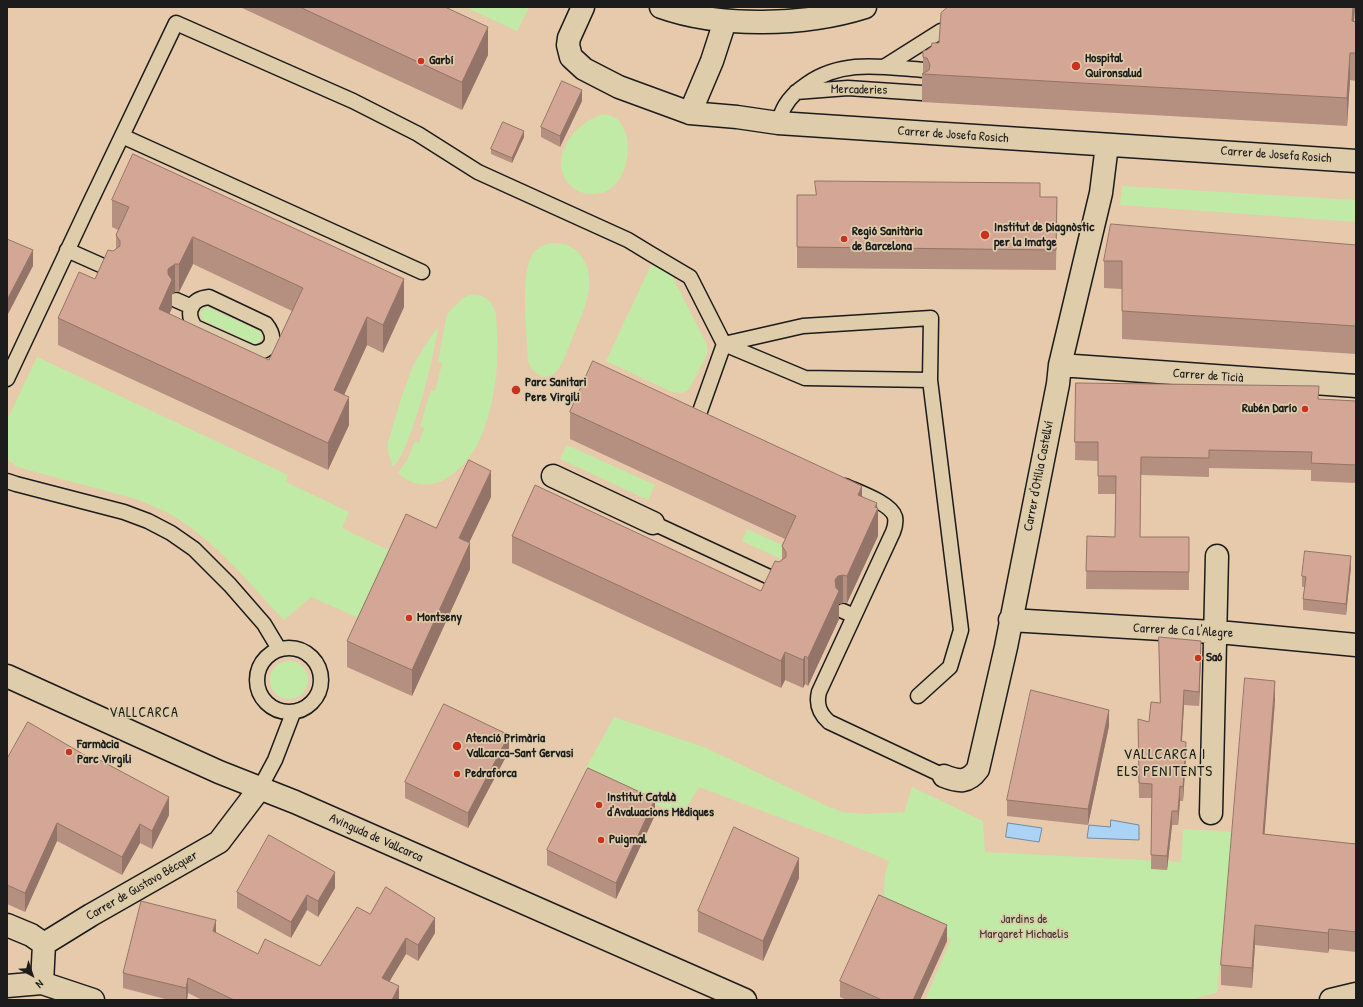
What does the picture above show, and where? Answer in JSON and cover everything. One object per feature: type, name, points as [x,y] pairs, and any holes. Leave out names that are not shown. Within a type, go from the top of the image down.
[{"type":"street","name":"Carrer de Josefa Rosich","points":[[583,7],[569,38],[569,50],[572,57],[584,69],[619,87],[690,113],[737,117],[778,123],[1356,161]]},
{"type":"street","points":[[661,7],[686,14],[727,14],[761,21],[810,19],[865,7]]},
{"type":"street","points":[[690,113],[712,61],[727,14]]},
{"type":"street","name":"Carrer d'Otília Castellví","points":[[944,776],[962,781],[969,779],[978,769],[1006,647],[1010,620],[1058,384],[1060,366],[1101,193],[1106,145]]},
{"type":"street","name":"Carrer de Ticià","points":[[1060,366],[1356,386]]},
{"type":"street","points":[[553,476],[653,523]]},
{"type":"street","points":[[1211,813],[1214,632],[1217,556]]},
{"type":"street","name":"Carrer de Ca l'Alegre","points":[[1010,620],[1214,632],[1356,645]]},
{"type":"street","name":"Avinguda de Vallcarca","points":[[7,676],[207,766],[295,802],[745,1000]]},
{"type":"street","name":"Carrer de Gustavo Bécquer","points":[[44,944],[219,842],[260,788]]},
{"type":"street","points":[[7,925],[44,944],[42,983]]},
{"type":"street","points":[[7,986],[42,983],[93,1000]]},
{"type":"street","points":[[1331,1000],[1356,994]]},
{"type":"lane","points":[[7,380],[67,250],[176,23],[353,101],[418,134],[478,172],[628,240],[690,277],[724,344],[805,378],[930,380]]},
{"type":"lane","points":[[884,67],[948,26]]},
{"type":"lane","points":[[778,123],[785,106],[796,92],[820,76],[838,69],[862,66],[924,70]]},
{"type":"lane","name":"Mercaderies","points":[[796,92],[848,88],[922,93]]},
{"type":"lane","points":[[122,136],[422,272]]},
{"type":"lane","points":[[67,250],[112,270]]},
{"type":"lane","points":[[209,297],[216,300],[266,324],[271,330],[272,337],[270,344],[266,350],[260,353],[253,353],[202,330],[196,327],[192,321],[190,314],[192,307],[196,301],[202,298],[209,297]]},
{"type":"lane","points":[[176,300],[192,307]]},
{"type":"lane","points":[[724,344],[803,326],[931,318],[930,380],[961,630],[950,667],[918,696]]},
{"type":"lane","points":[[698,417],[724,344]]},
{"type":"lane","points":[[684,411],[712,424]]},
{"type":"lane","points":[[7,481],[124,512],[148,521],[170,533],[194,549],[230,586],[264,624],[279,649]]},
{"type":"lane","points":[[834,481],[884,504],[891,509],[895,516],[896,524],[849,614],[819,692],[817,700],[819,709],[822,716],[829,722],[944,776]]},
{"type":"lane","points":[[653,523],[778,581]]},
{"type":"lane","points":[[290,648],[305,652],[317,663],[321,673],[322,684],[316,699],[303,709],[293,713],[283,712],[273,708],[265,702],[257,683],[258,672],[262,663],[269,654],[279,649],[290,648]]},
{"type":"lane","points":[[260,788],[275,760],[293,713]]},
{"type":"green space","points":[[465,7],[529,7],[517,31]]},
{"type":"green space","points":[[606,114],[618,120],[625,131],[628,142],[628,155],[625,167],[620,178],[613,187],[603,192],[591,194],[583,193],[572,187],[564,176],[561,165],[563,153],[567,142],[575,132],[595,117]]},
{"type":"green space","points":[[1122,186],[1356,200],[1356,222],[1120,205]]},
{"type":"green space","points":[[553,243],[570,246],[582,257],[588,272],[589,289],[582,313],[561,365],[552,375],[543,377],[536,373],[528,361],[525,306],[526,276],[528,264],[534,252],[541,246]]},
{"type":"green space","points":[[651,265],[672,276],[707,345],[707,353],[692,384],[688,390],[682,393],[672,392],[606,361]]},
{"type":"green space","points":[[475,294],[484,297],[491,302],[495,310],[496,318],[497,370],[493,398],[486,425],[475,449],[467,460],[447,478],[435,483],[423,485],[410,481],[398,473],[408,458],[415,441],[419,443],[424,428],[420,426],[431,390],[435,391],[442,363],[438,361],[447,314],[463,298]]},
{"type":"green space","points":[[207,307],[261,332],[261,340],[255,344],[205,321],[202,319],[200,313]]},
{"type":"green space","points":[[438,327],[427,379],[414,423],[400,458],[393,467],[388,453],[388,442],[401,399],[413,366]]},
{"type":"green space","points":[[37,357],[288,475],[286,482],[349,512],[342,528],[399,555],[368,622],[311,597],[284,620],[222,554],[195,530],[175,517],[136,499],[28,470],[16,466],[7,459],[7,420]]},
{"type":"green space","points":[[567,445],[655,485],[648,500],[560,459]]},
{"type":"green space","points":[[747,529],[793,550],[787,562],[742,541]]},
{"type":"green space","points":[[285,661],[293,661],[303,666],[307,673],[307,687],[303,694],[293,699],[285,699],[275,694],[273,691],[270,684],[270,676],[275,666],[278,664]]},
{"type":"green space","name":"Jardins de Margaret Michaelis","points":[[614,717],[704,747],[842,812],[867,814],[904,813],[912,787],[983,821],[985,852],[1181,862],[1183,829],[1232,832],[1217,993],[1187,1000],[925,1000],[951,939],[883,907],[885,875],[889,861],[842,841],[699,787],[681,816],[585,770]]},
{"type":"water","points":[[1111,820],[1139,825],[1139,840],[1087,838],[1089,825],[1110,827]]},
{"type":"water","points":[[1008,823],[1042,828],[1039,842],[1006,837]]},
{"type":"building","points":[[300,7],[445,7],[488,27],[462,82]]},
{"type":"building","name":"Hospital Quironsalud","points":[[948,7],[1353,7],[1352,21],[1356,22],[1356,53],[1350,53],[1347,98],[922,74],[929,70],[930,65],[927,58],[923,57],[923,51],[931,47],[932,43],[939,43],[941,13]]},
{"type":"building","points":[[562,81],[582,90],[560,136],[541,127]]},
{"type":"building","points":[[503,122],[524,131],[512,158],[491,149]]},
{"type":"building","points":[[133,154],[404,279],[383,325],[367,317],[334,390],[349,397],[328,443],[58,318],[79,272],[95,279],[108,250],[113,251],[120,246],[120,241],[116,235],[129,207],[112,200]],"holes":[[[193,237],[303,288],[269,360],[159,309],[172,280],[168,274],[168,269],[175,264],[179,264]]]},
{"type":"building","points":[[815,181],[1040,183],[1040,197],[1057,197],[1056,250],[797,247],[797,195],[816,195]]},
{"type":"building","points":[[1111,224],[1356,245],[1356,326],[1122,311],[1122,261],[1104,261]]},
{"type":"building","points":[[7,239],[33,250],[7,300]]},
{"type":"building","points":[[593,361],[862,486],[858,495],[877,503],[875,507],[878,508],[847,576],[838,576],[835,580],[836,588],[839,591],[808,658],[805,656],[803,660],[785,652],[781,661],[512,536],[535,485],[761,591],[775,561],[779,562],[786,557],[786,552],[782,546],[796,516],[570,412]]},
{"type":"building","points":[[1076,383],[1319,386],[1318,399],[1356,401],[1356,465],[1311,463],[1312,452],[1209,450],[1209,458],[1141,457],[1140,537],[1189,537],[1189,572],[1086,571],[1087,536],[1115,537],[1116,476],[1098,476],[1098,442],[1075,442]]},
{"type":"building","points":[[469,460],[491,471],[459,538],[470,543],[412,670],[347,641],[406,514],[436,528]]},
{"type":"building","points":[[1305,551],[1351,556],[1346,604],[1303,599],[1306,577],[1302,576]]},
{"type":"building","points":[[1159,637],[1201,641],[1199,692],[1184,690],[1181,741],[1186,742],[1183,787],[1180,786],[1178,811],[1172,811],[1167,856],[1151,855],[1152,784],[1139,783],[1138,719],[1149,722],[1151,702],[1160,703]]},
{"type":"building","points":[[1245,678],[1275,681],[1263,834],[1356,844],[1356,932],[1329,929],[1328,933],[1255,925],[1252,968],[1221,965]]},
{"type":"building","points":[[1031,690],[1109,710],[1088,809],[1007,800]]},
{"type":"building","name":"Pedraforca","points":[[444,704],[509,735],[468,813],[405,782]]},
{"type":"building","points":[[28,722],[95,761],[96,758],[169,797],[152,831],[140,824],[122,857],[57,823],[25,893],[7,885],[7,759]]},
{"type":"building","name":"Puigmal","points":[[588,768],[655,799],[616,883],[547,850]]},
{"type":"building","points":[[734,827],[799,858],[763,941],[698,911]]},
{"type":"building","points":[[269,835],[335,872],[318,901],[307,895],[291,922],[237,892]]},
{"type":"building","points":[[386,887],[435,918],[418,945],[406,938],[382,978],[399,986],[392,1000],[234,1000],[188,978],[186,988],[123,973],[141,901],[216,920],[213,931],[258,954],[265,939],[320,966],[357,907],[370,914]]},
{"type":"building","points":[[879,895],[947,925],[913,1000],[882,1000],[840,981]]},
{"type":"place","name":"Garbí","points":[[421,61]]},
{"type":"place","name":"Hospital Quironsalud","points":[[1076,66]]},
{"type":"place","name":"Institut de Diagnòstic per la Imatge","points":[[985,235]]},
{"type":"place","name":"Regió Sanitària de Barcelona","points":[[844,239]]},
{"type":"place","name":"Parc Sanitari Pere Virgili","points":[[516,390]]},
{"type":"place","name":"Rubén Darío","points":[[1305,409]]},
{"type":"place","name":"Montseny","points":[[409,618]]},
{"type":"place","name":"Saó","points":[[1198,658]]},
{"type":"place","name":"Atenció Primària Vallcarca-Sant Gervasi","points":[[457,746]]},
{"type":"place","name":"Farmàcia Parc Virgili","points":[[69,752]]},
{"type":"place","name":"Pedraforca","points":[[457,774]]},
{"type":"place","name":"Institut Català d'Avaluacions Mèdiques","points":[[599,805]]},
{"type":"place","name":"Puigmal","points":[[601,840]]},
{"type":"district","name":"VALLCARCA","points":[[144,713]]},
{"type":"district","name":"VALLCARCA I ELS PENITENTS","points":[[1165,764]]}]
